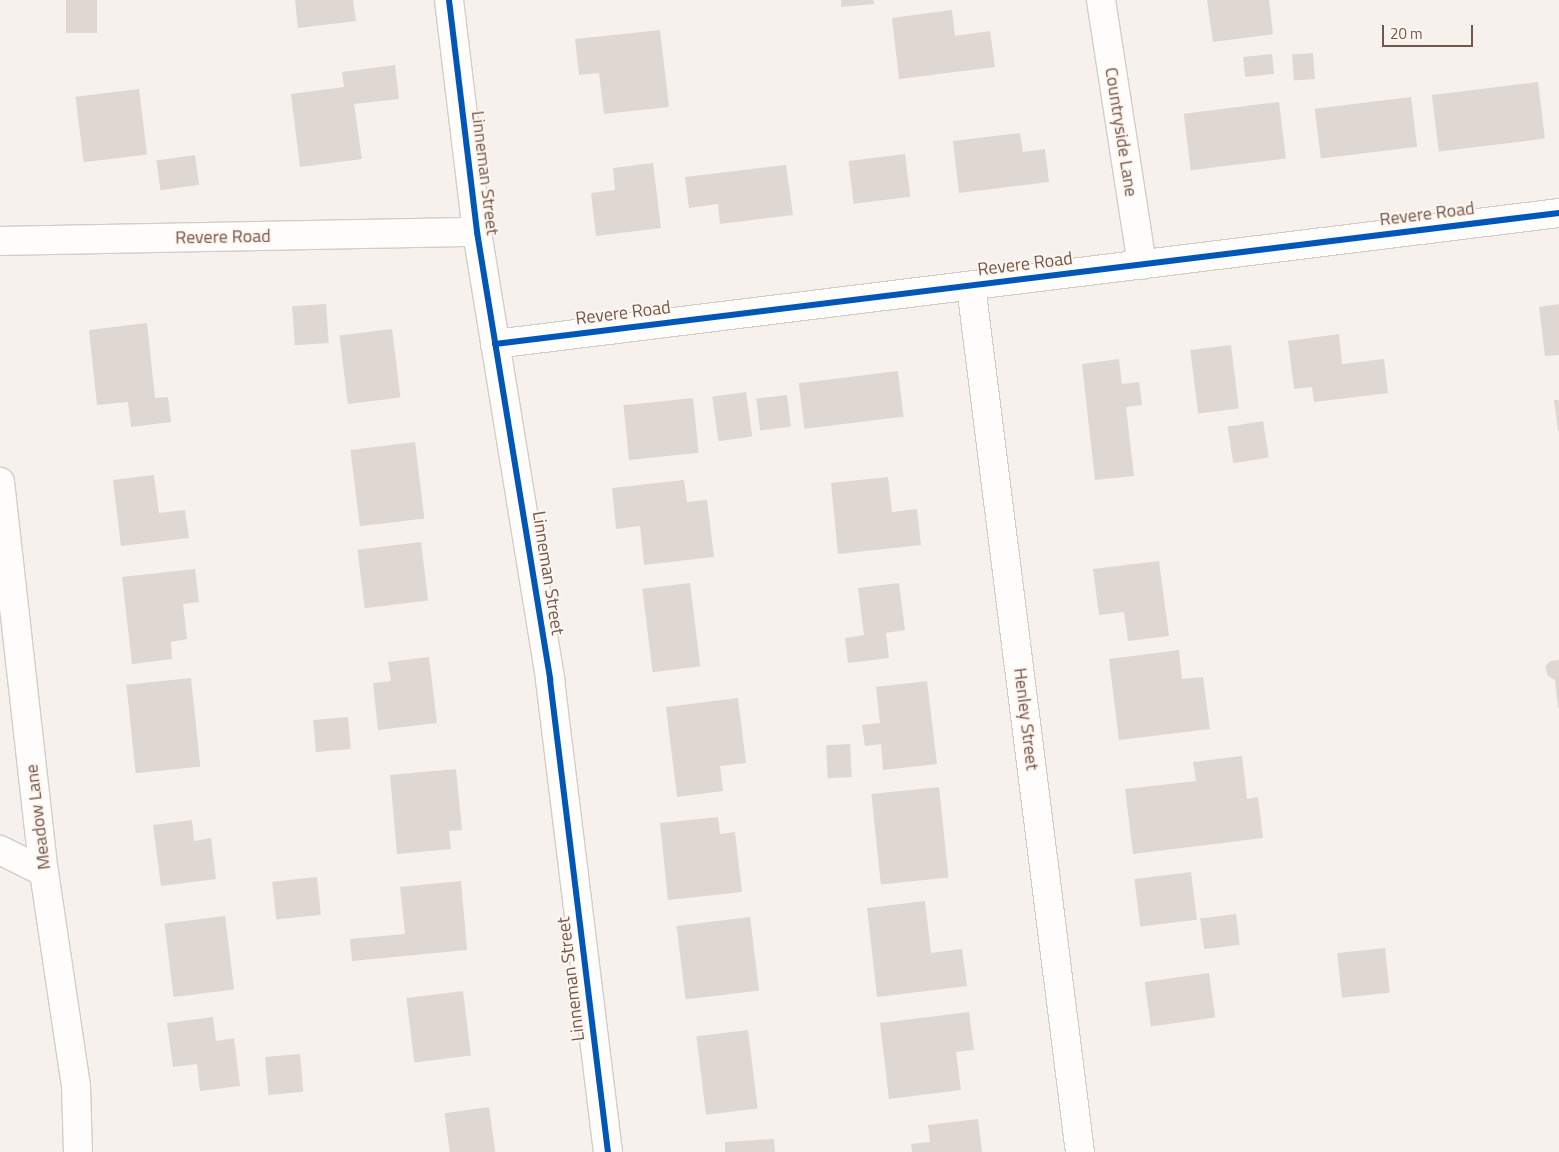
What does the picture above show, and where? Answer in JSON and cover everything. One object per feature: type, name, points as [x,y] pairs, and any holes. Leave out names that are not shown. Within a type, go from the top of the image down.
[{"type":"street","name":"Linneman Street","points":[[449,0],[477,232],[550,680],[608,1152]]},
{"type":"street","name":"Countryside Lane","points":[[1101,0],[1142,265]]},
{"type":"street","name":"Revere Road","points":[[496,344],[1559,213]]},
{"type":"street","name":"Revere Road","points":[[0,241],[477,232]]},
{"type":"street","name":"Henley Street","points":[[971,286],[1080,1152]]},
{"type":"street","name":"Meadow Lane","points":[[0,482],[44,872],[76,1086],[78,1152]]},
{"type":"street","points":[[0,850],[44,872]]},
{"type":"building","points":[[66,0],[97,0],[97,33],[66,33]]},
{"type":"building","points":[[295,0],[353,0],[356,21],[298,28]]},
{"type":"building","points":[[841,0],[873,0],[874,4],[841,7]]},
{"type":"building","points":[[1207,0],[1269,0],[1273,34],[1213,42]]},
{"type":"building","points":[[952,10],[955,36],[990,31],[995,67],[899,79],[892,18]]},
{"type":"building","points":[[660,30],[669,107],[604,114],[599,73],[579,75],[575,39]]},
{"type":"building","points":[[1313,53],[1315,79],[1294,80],[1292,54]]},
{"type":"building","points":[[1272,54],[1274,74],[1245,77],[1243,57]]},
{"type":"building","points":[[395,65],[399,99],[354,104],[362,159],[300,167],[291,94],[344,87],[342,72]]},
{"type":"building","points":[[1538,82],[1545,139],[1439,152],[1432,95]]},
{"type":"building","points":[[139,89],[147,155],[84,162],[75,97]]},
{"type":"building","points":[[1411,97],[1417,147],[1321,158],[1315,109]]},
{"type":"building","points":[[1279,102],[1286,159],[1191,170],[1184,114]]},
{"type":"building","points":[[1020,133],[1023,152],[1045,149],[1049,182],[959,193],[953,141]]},
{"type":"building","points":[[905,154],[910,197],[854,204],[848,161]]},
{"type":"building","points":[[195,155],[199,185],[161,190],[156,160]]},
{"type":"building","points":[[653,163],[661,228],[596,236],[591,193],[615,190],[613,168]]},
{"type":"building","points":[[786,165],[793,215],[720,224],[718,204],[689,208],[685,177]]},
{"type":"building","points":[[326,304],[329,343],[295,345],[292,306]]},
{"type":"building","points":[[1559,304],[1559,355],[1545,356],[1539,307]]},
{"type":"building","points":[[147,323],[155,398],[168,397],[171,422],[131,427],[128,402],[97,405],[89,330]]},
{"type":"building","points":[[392,329],[400,397],[348,404],[339,335]]},
{"type":"building","points":[[1339,334],[1342,364],[1384,359],[1388,393],[1314,402],[1312,387],[1294,389],[1288,341]]},
{"type":"building","points":[[1231,345],[1239,409],[1198,414],[1190,350]]},
{"type":"building","points":[[1119,359],[1122,384],[1139,382],[1142,405],[1126,407],[1134,476],[1095,480],[1082,364]]},
{"type":"building","points":[[898,371],[904,417],[804,429],[799,383]]},
{"type":"building","points":[[746,392],[752,437],[719,441],[712,397]]},
{"type":"building","points":[[787,395],[791,427],[760,431],[756,399]]},
{"type":"building","points":[[693,398],[699,453],[629,460],[623,405]]},
{"type":"building","points":[[1554,400],[1559,400],[1559,431],[1558,431]]},
{"type":"building","points":[[1263,421],[1269,458],[1233,463],[1227,427]]},
{"type":"building","points":[[415,442],[424,518],[360,526],[350,450]]},
{"type":"building","points":[[154,475],[159,513],[185,510],[189,538],[121,546],[113,480]]},
{"type":"building","points":[[888,477],[892,512],[917,509],[921,545],[838,554],[831,483]]},
{"type":"building","points":[[684,480],[687,502],[707,500],[714,557],[644,565],[640,526],[616,529],[612,488]]},
{"type":"building","points":[[421,542],[428,601],[365,608],[357,550]]},
{"type":"building","points":[[1159,561],[1169,636],[1128,641],[1124,612],[1099,615],[1093,569]]},
{"type":"building","points":[[195,569],[199,602],[183,604],[187,639],[171,642],[172,659],[132,664],[122,577]]},
{"type":"building","points":[[690,583],[700,666],[653,672],[642,589]]},
{"type":"building","points":[[899,583],[905,630],[886,633],[889,658],[848,663],[845,638],[864,635],[858,588]]},
{"type":"building","points":[[1179,650],[1182,679],[1203,677],[1210,729],[1119,740],[1109,659]]},
{"type":"building","points":[[429,657],[437,723],[378,730],[373,683],[391,681],[388,662]]},
{"type":"building","points":[[1559,660],[1558,708],[1555,680],[1548,676],[1545,667],[1550,661]]},
{"type":"building","points":[[191,678],[200,767],[136,773],[126,685]]},
{"type":"building","points":[[927,681],[937,764],[883,770],[881,744],[865,746],[862,725],[880,723],[876,687]]},
{"type":"building","points":[[738,698],[746,763],[720,766],[723,791],[677,797],[666,707]]},
{"type":"building","points":[[348,717],[351,749],[316,752],[313,720]]},
{"type":"building","points":[[850,744],[852,777],[828,778],[826,745]]},
{"type":"building","points":[[1242,756],[1247,799],[1258,797],[1263,838],[1133,854],[1125,789],[1196,781],[1193,762]]},
{"type":"building","points":[[456,769],[462,830],[449,831],[451,849],[397,854],[390,775]]},
{"type":"building","points":[[939,787],[949,878],[881,885],[871,794]]},
{"type":"building","points":[[718,817],[720,834],[735,832],[742,892],[668,900],[660,823]]},
{"type":"building","points":[[192,820],[194,841],[211,838],[216,879],[161,886],[153,825]]},
{"type":"building","points":[[1191,872],[1197,920],[1140,927],[1134,879]]},
{"type":"building","points":[[317,877],[321,915],[276,919],[272,882]]},
{"type":"building","points":[[461,881],[467,950],[352,961],[350,939],[405,934],[400,887]]},
{"type":"building","points":[[925,901],[931,953],[962,949],[967,986],[877,997],[867,908]]},
{"type":"building","points":[[1236,914],[1240,945],[1204,949],[1200,918]]},
{"type":"building","points":[[225,916],[234,989],[173,997],[164,923]]},
{"type":"building","points":[[750,917],[759,990],[686,999],[677,926]]},
{"type":"building","points":[[1385,948],[1390,993],[1342,998],[1337,953]]},
{"type":"building","points":[[1209,973],[1215,1018],[1151,1027],[1145,982]]},
{"type":"building","points":[[463,991],[471,1056],[414,1062],[406,998]]},
{"type":"building","points":[[969,1012],[974,1050],[956,1052],[961,1090],[889,1099],[880,1023]]},
{"type":"building","points":[[213,1017],[216,1041],[234,1038],[240,1086],[200,1091],[197,1064],[173,1067],[167,1023]]},
{"type":"building","points":[[748,1030],[758,1108],[706,1115],[696,1036]]},
{"type":"building","points":[[300,1054],[303,1092],[268,1095],[265,1057]]},
{"type":"building","points":[[489,1107],[495,1152],[450,1152],[444,1113]]},
{"type":"building","points":[[978,1119],[982,1152],[912,1152],[911,1144],[930,1142],[928,1125]]},
{"type":"building","points":[[774,1139],[775,1152],[725,1152],[725,1142]]},
{"type":"cycle path","points":[[449,0],[477,232],[550,680],[608,1152]]},
{"type":"cycle path","points":[[495,344],[1559,213]]}]
